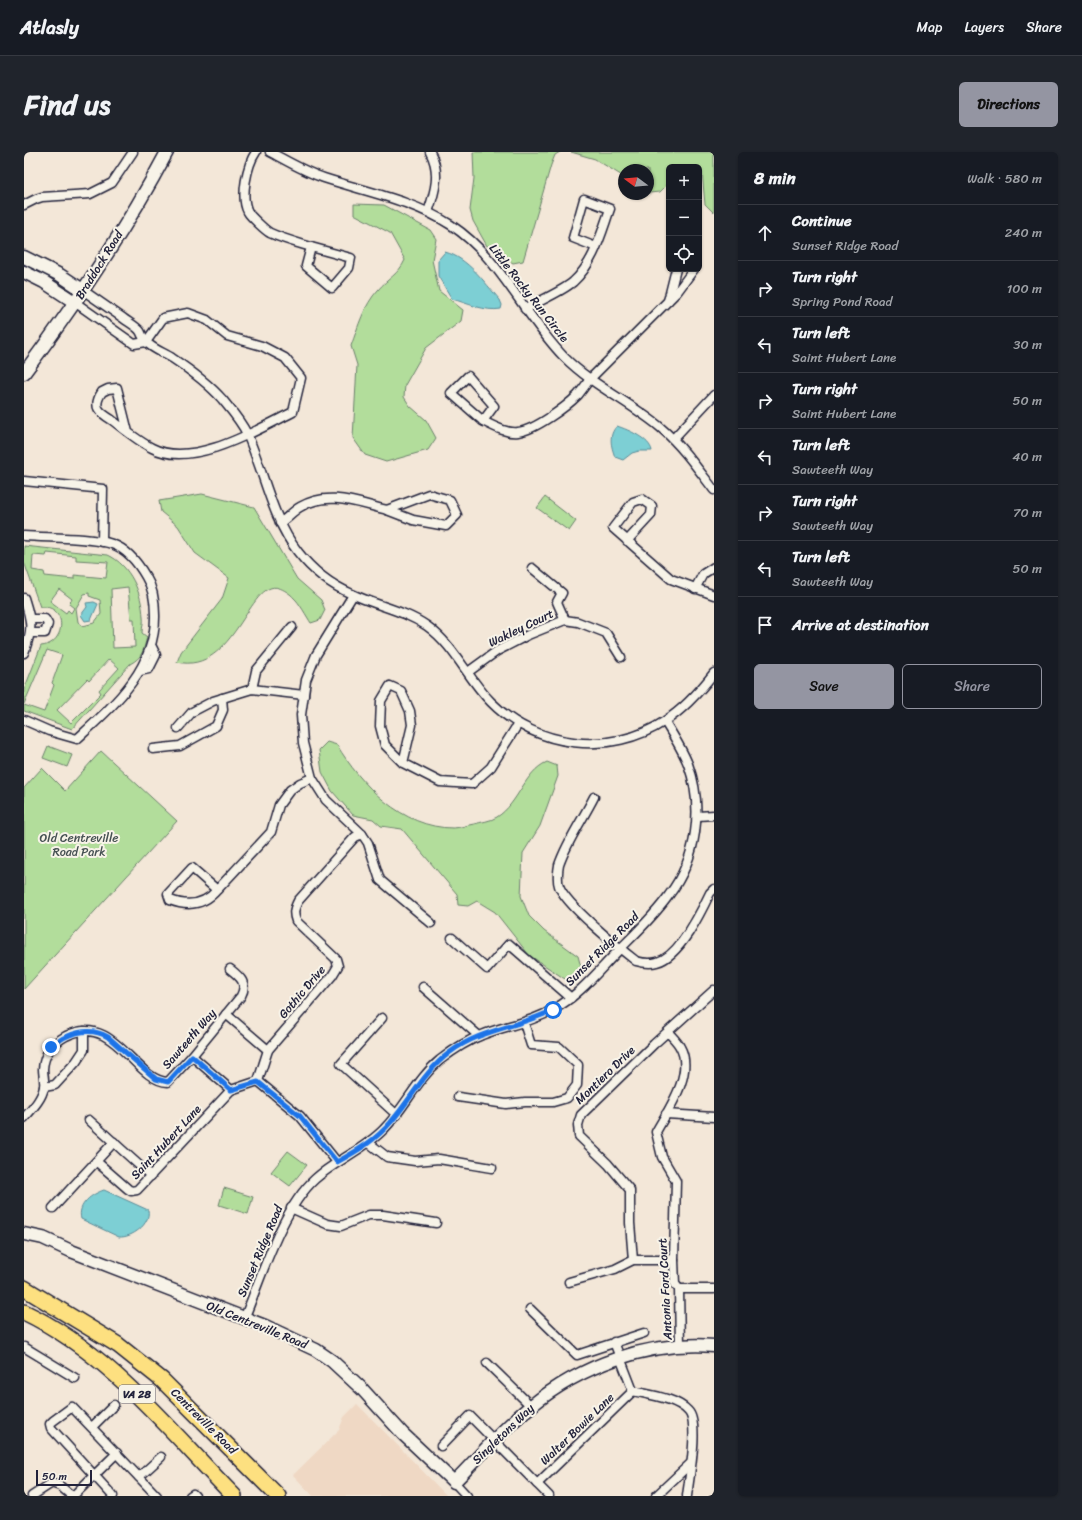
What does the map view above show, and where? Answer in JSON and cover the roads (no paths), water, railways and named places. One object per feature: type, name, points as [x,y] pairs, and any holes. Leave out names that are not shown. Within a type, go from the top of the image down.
[{"type":"highway","name":"Centreville Road","points":[[24,1288],[118,1345],[162,1380],[278,1496]]},
{"type":"highway","name":"VA 28","points":[[24,1312],[43,1321],[98,1359],[120,1378],[153,1409],[234,1496]]},
{"type":"street","points":[[24,205],[36,199],[90,194],[112,183],[133,152]]},
{"type":"street","name":"Braddock Road","points":[[24,373],[84,291],[144,193],[167,152]]},
{"type":"street","points":[[256,152],[250,162],[246,180],[245,197],[248,212],[269,233],[311,247],[352,258],[349,268],[332,288],[306,266],[311,247]]},
{"type":"street","name":"Little Rocky Run Circle","points":[[270,152],[310,173],[398,200],[428,212],[451,226],[483,252],[507,281],[525,309],[550,342],[589,380],[634,408],[673,439],[714,490]]},
{"type":"street","points":[[428,212],[434,197],[437,176],[435,160],[430,152]]},
{"type":"street","points":[[525,309],[572,282],[585,268],[596,247],[610,209],[584,199],[573,238],[596,247]]},
{"type":"street","points":[[24,257],[60,275],[84,291],[139,330],[146,342],[172,358],[204,381],[230,408],[247,435],[280,523],[293,545],[306,562],[328,581],[353,595],[395,609],[420,622],[442,639],[491,702],[518,724],[554,739],[587,743],[621,740],[637,735],[664,722],[688,702],[714,673]]},
{"type":"street","points":[[24,272],[44,282],[134,344],[146,342],[163,318],[188,313],[207,320],[227,336],[262,346],[285,358],[301,378],[292,412],[233,441],[193,452],[170,454],[152,449],[99,412],[97,405],[102,392],[108,389],[117,388],[128,432]]},
{"type":"street","points":[[668,301],[675,272]]},
{"type":"street","points":[[483,421],[494,406],[468,376],[450,393],[483,421],[501,429],[517,432],[532,428],[578,394],[589,380],[678,292],[692,272]]},
{"type":"street","points":[[673,439],[714,395]]},
{"type":"street","points":[[24,481],[103,489],[102,542]]},
{"type":"street","points":[[280,523],[300,507],[324,499],[344,499],[387,510],[413,520],[446,526],[457,515],[450,500],[428,494],[387,510]]},
{"type":"street","points":[[627,541],[651,515],[652,506],[642,499],[633,502],[613,528],[627,541],[671,579],[714,595]]},
{"type":"street","points":[[24,536],[102,542],[123,549],[139,565],[149,581],[155,601],[155,625],[152,647],[140,670],[98,720],[77,739],[49,731],[24,720]]},
{"type":"street","points":[[695,589],[703,574],[714,566]]},
{"type":"street","name":"Wakley Court","points":[[532,568],[562,593],[557,602],[566,620]]},
{"type":"street","points":[[353,595],[316,655],[306,680],[301,716],[302,743],[312,778],[326,800],[362,834],[368,843],[380,880],[431,923]]},
{"type":"street","points":[[24,598],[31,619],[31,633],[24,653]]},
{"type":"street","points":[[31,619],[45,619],[48,624],[45,633],[31,633]]},
{"type":"street","name":"Wakley Court","points":[[468,672],[497,651],[528,635],[566,620],[578,622],[606,633],[621,656]]},
{"type":"street","points":[[252,689],[256,671],[292,627]]},
{"type":"street","points":[[403,763],[412,725],[410,711],[401,691],[390,686],[381,701],[380,726],[385,745],[403,763],[440,782],[472,784],[491,767],[518,724]]},
{"type":"street","points":[[178,728],[192,712],[213,701],[252,689],[304,696]]},
{"type":"street","points":[[153,749],[180,746],[216,726],[223,710],[222,698]]},
{"type":"street","name":"Sunset Ridge Road","points":[[244,1319],[291,1208],[313,1180],[337,1162],[369,1143],[382,1131],[397,1115],[417,1085],[438,1062],[451,1051],[479,1036],[524,1023],[553,1010],[571,998],[655,913],[668,897],[681,878],[692,849],[698,816],[694,787],[688,765],[664,722]]},
{"type":"street","points":[[217,890],[192,868],[168,894],[170,900],[180,904],[191,904],[209,899],[271,832],[279,805],[290,790],[300,782],[312,778]]},
{"type":"street","points":[[594,797],[560,862],[558,885],[567,900],[620,949],[636,961],[648,964],[659,961],[670,953],[688,935],[714,889]]},
{"type":"street","points":[[698,816],[714,815]]},
{"type":"street","name":"Gothic Drive","points":[[258,1082],[268,1050],[332,976],[338,966],[333,956],[296,921],[294,914],[295,908],[298,901],[355,837],[362,834]]},
{"type":"street","points":[[452,938],[487,969],[509,944],[571,998]]},
{"type":"street","name":"Sawteeth Way","points":[[84,1031],[108,1037],[156,1079],[162,1082],[168,1082],[192,1056],[244,991],[241,978],[230,969]]},
{"type":"street","points":[[424,987],[479,1036]]},
{"type":"street","name":"Montiero Drive","points":[[633,1260],[630,1223],[630,1190],[608,1164],[579,1136],[578,1126],[581,1115],[714,990]]},
{"type":"street","points":[[226,1014],[268,1050]]},
{"type":"street","points":[[382,1018],[341,1064],[397,1115]]},
{"type":"street","points":[[458,1097],[506,1104],[553,1102],[567,1098],[577,1085],[578,1065],[559,1047],[531,1045],[524,1023]]},
{"type":"street","points":[[24,1118],[38,1102],[44,1087],[43,1069],[45,1057],[51,1047],[59,1040],[71,1034],[84,1031],[84,1050],[76,1062],[55,1085],[44,1087]]},
{"type":"street","name":"Antonia Ford Court","points":[[668,1032],[680,1048],[684,1069],[679,1093],[656,1132],[662,1157],[676,1180],[674,1260],[675,1284],[679,1289],[680,1346]]},
{"type":"street","points":[[192,1056],[231,1090],[258,1082],[300,1116],[337,1162]]},
{"type":"street","name":"Saint Hubert Lane","points":[[97,1162],[131,1191],[137,1190],[231,1090]]},
{"type":"street","points":[[666,1114],[714,1117]]},
{"type":"street","points":[[89,1120],[151,1176]]},
{"type":"street","points":[[53,1208],[114,1142]]},
{"type":"street","points":[[369,1143],[387,1157],[415,1161],[438,1159],[492,1168]]},
{"type":"street","points":[[291,1208],[327,1224],[341,1226],[369,1215],[383,1215],[436,1223]]},
{"type":"street","name":"Old Centreville Road","points":[[24,1234],[43,1238],[310,1347],[332,1361],[362,1389],[403,1434],[467,1496]]},
{"type":"street","points":[[569,1282],[607,1270],[615,1269],[633,1260],[674,1260]]},
{"type":"street","points":[[679,1289],[714,1289]]},
{"type":"street","points":[[530,1309],[577,1355],[644,1333]]},
{"type":"street","points":[[614,1342],[633,1391],[674,1402],[688,1411],[693,1419],[694,1429],[688,1496]]},
{"type":"street","name":"Singletons Way","points":[[454,1482],[531,1406],[570,1380],[620,1357],[659,1348],[680,1346],[714,1346]]},
{"type":"street","points":[[24,1347],[76,1378]]},
{"type":"street","points":[[487,1363],[531,1406]]},
{"type":"street","name":"Walter Bowie Lane","points":[[537,1484],[633,1391]]},
{"type":"street","points":[[92,1427],[114,1405]]},
{"type":"street","points":[[113,1496],[54,1431],[50,1424],[72,1407],[157,1496]]},
{"type":"street","points":[[441,1446],[470,1416],[549,1496]]},
{"type":"street","points":[[32,1496],[52,1483],[60,1486],[73,1496],[117,1453]]},
{"type":"street","points":[[139,1477],[161,1457]]},
{"type":"street","points":[[656,1496],[690,1464]]},
{"type":"street","points":[[190,1496],[193,1494],[195,1496]]},
{"type":"water","points":[[445,252],[461,260],[482,278],[500,300],[502,305],[501,309],[495,310],[476,307],[452,299],[438,276],[438,260]]},
{"type":"water","points":[[617,426],[643,439],[652,451],[639,451],[632,453],[623,460],[615,457],[611,437]]},
{"type":"water","points":[[94,602],[98,604],[91,620],[85,621],[81,615],[87,607],[86,603]]},
{"type":"water","points":[[104,1190],[148,1210],[147,1220],[144,1225],[135,1233],[124,1237],[119,1237],[81,1219],[81,1209],[86,1200]]},
{"type":"park label","name":"Old Centreville Road Park","points":[[79,845]]}]
